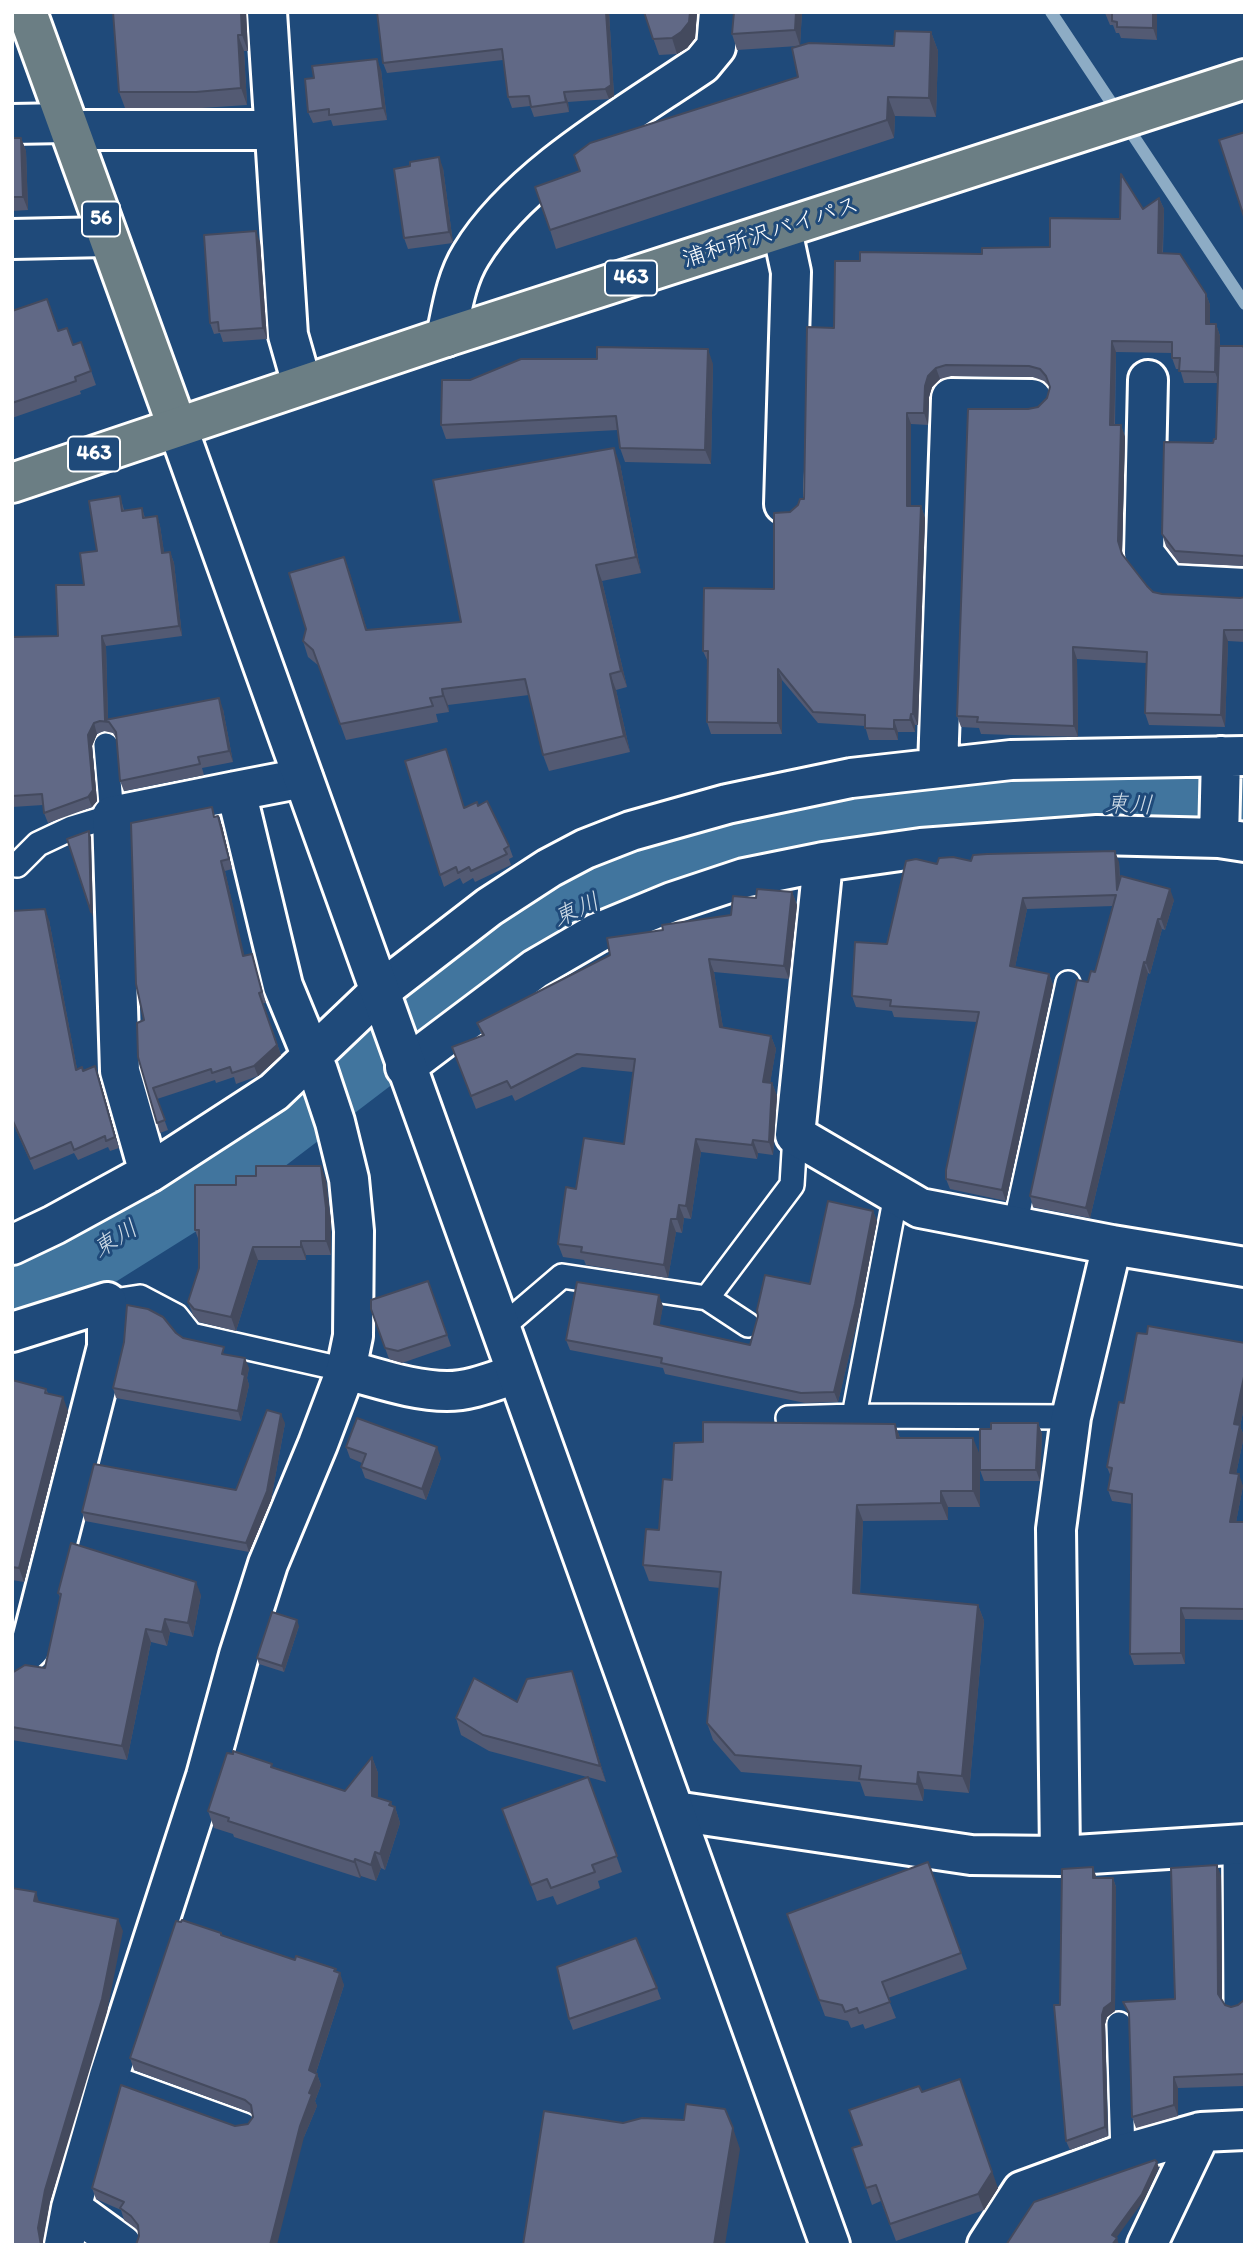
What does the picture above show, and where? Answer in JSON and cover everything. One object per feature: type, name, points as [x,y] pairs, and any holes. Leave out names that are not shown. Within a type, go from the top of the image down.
[{"type":"main road","name":"56","points":[[27,12],[177,426]]},
{"type":"main road","name":"浦和所沢バイパス","points":[[177,426],[1245,79]]},
{"type":"main road","name":"463","points":[[12,483],[177,426]]},
{"type":"street","points":[[267,12],[288,335],[302,384]]},
{"type":"street","points":[[446,337],[459,281],[471,254],[513,201],[554,166],[702,64],[716,47],[719,12]]},
{"type":"street","points":[[12,124],[274,130]]},
{"type":"street","points":[[782,230],[791,272],[784,504]]},
{"type":"street","points":[[12,239],[108,237]]},
{"type":"street","points":[[1149,380],[1144,553],[1168,584],[1245,588]]},
{"type":"street","points":[[938,767],[951,398],[1032,399]]},
{"type":"street","points":[[177,426],[830,2245]]},
{"type":"street","points":[[12,1245],[54,1226],[149,1173],[315,1064],[382,1000],[489,908],[548,867],[585,849],[631,831],[727,804],[851,778],[1010,760],[1235,758],[1228,835],[1097,835],[921,848],[823,862],[744,878],[672,902],[597,933],[535,969],[404,1063]]},
{"type":"street","points":[[149,1173],[120,1071],[112,816],[303,778]]},
{"type":"street","points":[[64,2245],[71,2208],[109,2076],[206,1776],[239,1655],[268,1564],[346,1370],[354,1336],[354,1231],[349,1179],[335,1122],[283,986],[236,791]]},
{"type":"street","points":[[823,862],[795,1135],[920,1208],[1245,1268]]},
{"type":"street","points":[[1060,1856],[1056,1529],[1071,1417],[1112,1245]]},
{"type":"street","points":[[12,1332],[107,1302],[107,1347],[30,1648],[12,1665]]},
{"type":"street","points":[[346,1370],[422,1390],[449,1392],[516,1374]]},
{"type":"street","points":[[675,1811],[971,1855],[1060,1856],[1240,1844]]},
{"type":"street","points":[[987,2245],[1022,2191],[1123,2154],[1201,2132],[1245,2130]]},
{"type":"street","points":[[1147,2245],[1201,2132]]},
{"type":"street","points":[[71,2208],[122,2245]]},
{"type":"lane","points":[[17,865],[38,844],[72,828],[112,816],[106,745]]},
{"type":"lane","points":[[1015,1226],[1068,984]]},
{"type":"lane","points":[[707,1298],[792,1185],[795,1135]]},
{"type":"lane","points":[[854,1416],[896,1195]]},
{"type":"lane","points":[[500,1329],[562,1276],[707,1298],[748,1325]]},
{"type":"lane","points":[[107,1302],[140,1297],[176,1316],[191,1335],[346,1370]]},
{"type":"lane","points":[[788,1418],[1071,1417]]},
{"type":"lane","points":[[1236,2004],[1240,1844]]},
{"type":"lane","points":[[1119,2024],[1123,2154]]},
{"type":"lane","points":[[109,2076],[244,2125]]},
{"type":"building","points":[[113,12],[241,12],[242,35],[238,35],[241,88],[196,92],[119,92]]},
{"type":"building","points":[[377,12],[606,12],[611,85],[605,89],[564,92],[566,102],[531,107],[529,96],[508,97],[502,49],[383,63]]},
{"type":"building","points":[[644,12],[690,12],[689,22],[672,38],[653,39]]},
{"type":"building","points":[[734,12],[796,12],[795,30],[732,34]]},
{"type":"building","points":[[1105,12],[1153,12],[1153,28],[1117,27],[1117,22],[1112,21],[1112,13]]},
{"type":"building","points":[[895,31],[931,32],[929,98],[888,97],[887,120],[550,230],[535,187],[580,171],[574,155],[590,143],[798,77],[792,48],[809,43],[894,46]]},
{"type":"building","points":[[377,59],[383,108],[329,115],[329,109],[308,112],[305,79],[314,78],[312,66]]},
{"type":"building","points":[[1245,132],[1245,220],[1219,140]]},
{"type":"building","points":[[12,138],[21,138],[23,197],[12,197]]},
{"type":"building","points":[[439,157],[449,232],[404,238],[394,169],[410,166],[410,162]]},
{"type":"building","points":[[1121,174],[1143,209],[1159,198],[1158,253],[1180,254],[1206,294],[1206,324],[1216,324],[1215,372],[1179,371],[1180,358],[1172,358],[1172,342],[1112,341],[1110,425],[1121,425],[1118,541],[1122,554],[1153,592],[1245,597],[1245,630],[1224,630],[1221,715],[1145,713],[1147,652],[1073,647],[1074,726],[977,722],[978,717],[957,716],[968,409],[1038,407],[1047,398],[1050,387],[1040,369],[1029,366],[946,365],[936,368],[928,376],[924,413],[907,413],[907,506],[921,506],[913,714],[910,720],[894,720],[894,729],[865,728],[865,715],[813,712],[778,669],[778,723],[707,722],[708,651],[703,651],[704,588],[774,589],[774,513],[790,512],[800,499],[804,499],[807,327],[834,328],[835,261],[860,261],[860,252],[982,254],[982,248],[1050,247],[1050,218],[1120,219]]},
{"type":"building","points":[[256,231],[263,328],[219,331],[218,322],[210,323],[204,235]]},
{"type":"building","points":[[47,299],[58,331],[67,328],[73,345],[81,342],[91,371],[75,377],[76,381],[12,403],[12,311]]},
{"type":"building","points":[[1219,346],[1243,346],[1245,350],[1245,556],[1175,551],[1162,534],[1164,442],[1213,443],[1216,439]]},
{"type":"building","points":[[597,347],[708,349],[705,450],[620,448],[616,416],[441,425],[442,380],[470,380],[521,359],[597,359]]},
{"type":"building","points":[[614,448],[636,557],[596,565],[621,671],[610,674],[624,736],[543,755],[525,679],[442,689],[443,696],[430,698],[433,706],[340,724],[313,650],[303,641],[306,629],[289,573],[344,557],[366,630],[461,622],[433,480]]},
{"type":"building","points":[[120,496],[122,511],[142,508],[143,518],[157,516],[162,553],[170,552],[179,626],[102,636],[105,720],[219,698],[229,751],[198,757],[200,764],[120,781],[116,732],[109,722],[94,723],[88,735],[93,790],[88,797],[44,813],[42,794],[12,796],[12,637],[58,636],[56,585],[84,585],[80,553],[97,551],[89,501]]},
{"type":"building","points":[[446,749],[464,808],[477,802],[478,806],[487,801],[509,846],[504,849],[507,854],[471,871],[469,867],[458,873],[456,867],[440,875],[405,761]]},
{"type":"building","points":[[212,807],[214,817],[218,816],[229,859],[221,861],[243,956],[252,954],[262,992],[259,993],[277,1045],[254,1066],[232,1073],[230,1067],[212,1073],[211,1069],[153,1088],[165,1120],[157,1123],[138,1057],[137,1023],[144,1020],[136,984],[131,823]]},
{"type":"building","points":[[89,831],[91,912],[67,839]]},
{"type":"building","points":[[1115,851],[1117,890],[1121,876],[1170,889],[1161,919],[1158,919],[1146,963],[1144,962],[1086,1208],[1030,1196],[1077,980],[1088,982],[1091,971],[1095,972],[1116,895],[1023,898],[1010,966],[1049,974],[1002,1190],[946,1179],[979,1012],[890,1006],[891,1000],[852,996],[855,942],[887,944],[906,861],[916,859],[937,864],[939,858],[953,857],[971,861],[973,855]]},
{"type":"building","points":[[757,889],[792,892],[784,966],[709,959],[720,1027],[771,1036],[763,1082],[772,1083],[769,1142],[753,1140],[752,1145],[696,1139],[686,1206],[679,1205],[677,1219],[671,1219],[664,1265],[581,1252],[582,1247],[558,1244],[566,1187],[576,1189],[584,1138],[624,1144],[635,1059],[577,1054],[511,1088],[507,1081],[471,1096],[452,1047],[484,1035],[477,1023],[610,955],[607,938],[663,930],[662,925],[731,915],[733,896],[756,898]]},
{"type":"building","points":[[45,909],[76,1070],[82,1067],[83,1071],[95,1066],[115,1137],[106,1141],[105,1136],[74,1150],[71,1142],[30,1159],[12,1119],[12,911]]},
{"type":"building","points":[[256,1166],[321,1166],[326,1208],[326,1241],[301,1241],[301,1247],[253,1247],[231,1317],[194,1309],[188,1302],[199,1268],[199,1230],[195,1230],[195,1185],[236,1185],[236,1176],[256,1176]]},
{"type":"building","points":[[828,1201],[873,1211],[834,1392],[801,1393],[661,1363],[662,1358],[566,1340],[577,1282],[659,1295],[654,1324],[750,1345],[765,1275],[810,1284]]},
{"type":"building","points":[[428,1281],[447,1335],[398,1351],[385,1348],[371,1309],[371,1300]]},
{"type":"building","points":[[127,1305],[148,1309],[163,1317],[183,1338],[224,1347],[222,1354],[245,1358],[242,1374],[245,1375],[238,1411],[113,1388],[124,1342]]},
{"type":"building","points":[[1148,1326],[1245,1343],[1245,1372],[1234,1424],[1240,1425],[1230,1473],[1239,1474],[1230,1522],[1245,1522],[1245,1609],[1181,1608],[1181,1653],[1130,1654],[1132,1494],[1108,1490],[1112,1468],[1107,1467],[1119,1402],[1124,1403],[1137,1333],[1147,1334]]},
{"type":"building","points":[[12,1380],[46,1389],[45,1393],[63,1397],[19,1568],[12,1567]]},
{"type":"building","points":[[267,1410],[281,1414],[267,1491],[246,1543],[82,1512],[94,1464],[236,1490]]},
{"type":"building","points":[[357,1418],[437,1447],[422,1489],[361,1467],[366,1454],[346,1447]]},
{"type":"building","points":[[703,1422],[895,1424],[897,1438],[973,1438],[973,1491],[941,1491],[941,1503],[857,1505],[853,1593],[978,1605],[962,1776],[918,1772],[917,1784],[859,1779],[861,1766],[735,1755],[707,1723],[721,1572],[643,1565],[646,1529],[659,1530],[663,1479],[672,1480],[674,1443],[703,1442]]},
{"type":"building","points":[[991,1423],[1038,1423],[1036,1470],[980,1470],[980,1429],[991,1429]]},
{"type":"building","points":[[71,1543],[196,1582],[188,1623],[165,1619],[162,1632],[146,1629],[122,1746],[12,1727],[12,1673],[25,1665],[45,1668],[61,1594],[58,1593]]},
{"type":"building","points":[[272,1612],[297,1620],[282,1666],[257,1658]]},
{"type":"building","points":[[572,1671],[600,1766],[483,1735],[456,1718],[474,1678],[517,1702],[527,1679]]},
{"type":"building","points":[[233,1751],[272,1764],[271,1767],[345,1791],[372,1757],[372,1796],[391,1802],[389,1805],[395,1807],[380,1854],[375,1852],[371,1865],[355,1859],[354,1862],[228,1821],[229,1818],[208,1811],[227,1753],[233,1754]]},
{"type":"building","points":[[588,1777],[617,1856],[592,1865],[595,1872],[551,1888],[547,1879],[531,1885],[502,1809]]},
{"type":"building","points":[[928,1862],[961,1953],[882,1982],[890,2002],[859,2013],[857,2008],[845,2012],[842,2005],[819,2000],[787,1914]]},
{"type":"building","points":[[1217,1865],[1218,1994],[1225,2005],[1231,2007],[1238,2005],[1245,1997],[1245,2074],[1174,2077],[1174,2105],[1132,2117],[1129,2013],[1123,2002],[1175,1999],[1171,1868]]},
{"type":"building","points":[[1093,1867],[1093,1878],[1113,1878],[1112,2002],[1104,2008],[1102,2015],[1105,2127],[1066,2141],[1054,2005],[1060,2005],[1062,1869]]},
{"type":"building","points":[[12,1888],[36,1892],[34,1901],[118,1919],[102,1999],[45,2190],[38,2228],[41,2245],[12,2245]]},
{"type":"building","points":[[182,1920],[295,1960],[296,1956],[336,1969],[334,1971],[340,1973],[309,2070],[317,2074],[309,2093],[312,2094],[300,2126],[270,2245],[136,2245],[138,2225],[120,2208],[124,2202],[92,2188],[121,2085],[235,2126],[248,2124],[253,2117],[251,2105],[245,2100],[130,2058],[176,1921]]},
{"type":"building","points":[[636,1938],[657,1988],[569,2019],[557,1967]]},
{"type":"building","points":[[960,2079],[992,2172],[978,2194],[890,2224],[876,2185],[866,2188],[852,2148],[862,2145],[849,2110],[919,2086],[922,2092]]},
{"type":"building","points":[[686,2104],[725,2109],[733,2128],[714,2245],[523,2245],[544,2111],[623,2123],[642,2118],[684,2120]]},
{"type":"building","points":[[1155,2160],[1157,2162],[1142,2194],[1112,2235],[1117,2238],[1112,2245],[1006,2245],[1034,2202]]},
{"type":"waterway","points":[[1051,12],[1245,304]]},
{"type":"waterway","name":"東川","points":[[12,1289],[59,1276],[196,1190],[540,928],[604,898],[712,857],[860,822],[992,804],[1136,805],[1245,813]]}]
